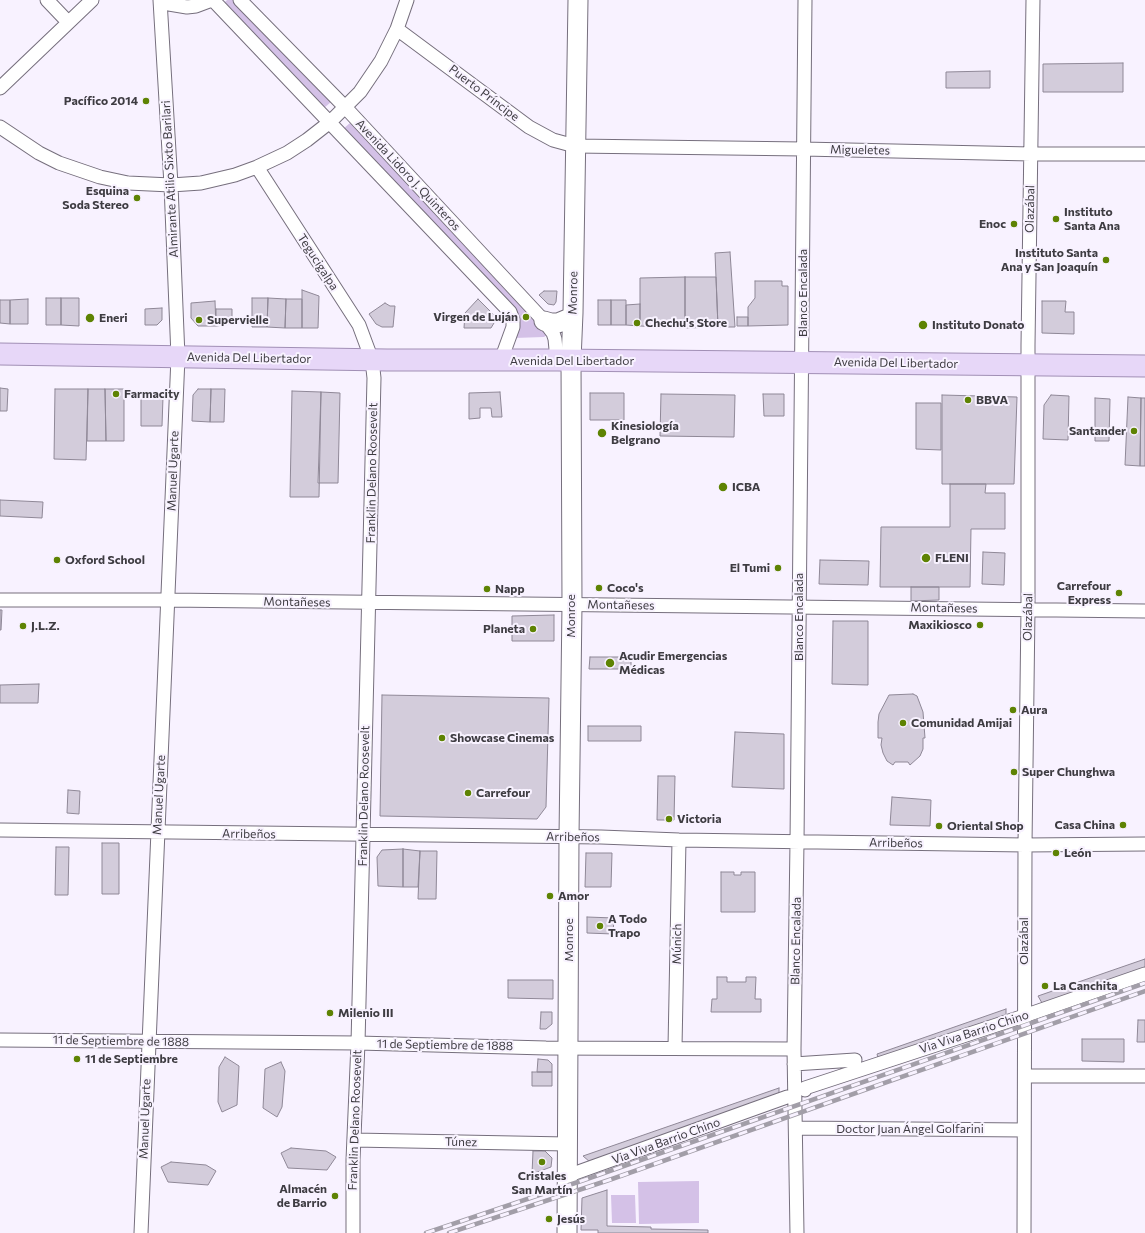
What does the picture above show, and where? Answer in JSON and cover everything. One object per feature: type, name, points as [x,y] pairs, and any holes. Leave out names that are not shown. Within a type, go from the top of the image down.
[{"type":"main road","name":"Monroe","points":[[567,1233],[567,1047],[569,1011],[569,837],[572,604],[564,360],[573,313],[578,0]]},
{"type":"main road","points":[[544,321],[551,324],[558,324],[570,318],[573,313]]},
{"type":"main road","name":"Avenida Del Libertador","points":[[0,354],[372,360],[564,360],[1145,366]]},
{"type":"street","points":[[47,0],[68,22]]},
{"type":"street","points":[[0,88],[92,0]]},
{"type":"street","points":[[160,0],[169,4],[187,7],[204,4],[213,0]]},
{"type":"street","name":"Almirante Atilio Sixto Barilari","points":[[160,0],[171,185],[178,357]]},
{"type":"street","name":"Avenida Lidoro J. Quinteros","points":[[213,0],[510,312],[513,320],[513,327],[501,360]]},
{"type":"street","name":"Avenida Lidoro J. Quinteros","points":[[240,0],[345,107],[544,321],[553,333],[564,360]]},
{"type":"street","points":[[0,127],[39,153],[77,170],[128,183],[171,185],[218,179],[256,168],[287,153],[307,140],[330,122],[360,92],[381,61],[398,29],[407,0]]},
{"type":"street","name":"Blanco Encalada","points":[[797,1233],[794,1049],[798,842],[805,0]]},
{"type":"street","name":"Olazábal","points":[[1024,1233],[1025,1076],[1023,1062],[1032,0]]},
{"type":"street","name":"Puerto Príncipe","points":[[398,29],[529,127],[553,140],[575,146]]},
{"type":"street","name":"Migueletes","points":[[575,146],[803,148],[1031,154],[1145,154]]},
{"type":"street","name":"Tegucigalpa","points":[[256,168],[359,325],[372,360]]},
{"type":"street","name":"Manuel Ugarte","points":[[141,1233],[178,357]]},
{"type":"street","name":"Franklin Delano Roosevelt","points":[[353,1233],[354,1140],[358,1043],[374,378],[372,360]]},
{"type":"street","name":"Montañeses","points":[[0,600],[168,600],[1145,611]]},
{"type":"street","name":"Arribeños","points":[[0,830],[569,837],[798,842],[1145,844]]},
{"type":"street","name":"Múnich","points":[[675,1047],[679,840]]},
{"type":"street","name":"Via Viva Barrio Chino","points":[[805,1090],[805,1088],[1024,1016],[1145,974]]},
{"type":"street","name":"11 de Septiembre de 1888","points":[[0,1040],[794,1049]]},
{"type":"street","points":[[794,1064],[855,1060]]},
{"type":"street","points":[[1025,1076],[1145,1076]]},
{"type":"street","name":"Via Viva Barrio Chino","points":[[567,1176],[787,1097]]},
{"type":"street","name":"Doctor Juan Ángel Golfarini","points":[[796,1128],[1024,1130]]},
{"type":"street","name":"Túnez","points":[[354,1140],[568,1144]]},
{"type":"shaded area","points":[[227,0],[233,0],[331,102],[324,108],[223,4]]},
{"type":"shaded area","points":[[350,123],[548,329],[547,335],[544,337],[514,338],[519,324],[343,129]]},
{"type":"shaded area","points":[[699,1181],[699,1223],[639,1224],[638,1182]]},
{"type":"shaded area","points":[[611,1195],[635,1195],[636,1223],[612,1223]]},
{"type":"building","points":[[1123,63],[1123,92],[1043,92],[1043,64]]},
{"type":"building","points":[[990,71],[990,88],[946,88],[946,72]]},
{"type":"building","points":[[730,252],[735,327],[718,327],[715,253]]},
{"type":"building","points":[[685,277],[685,328],[640,326],[640,278]]},
{"type":"building","points":[[685,277],[716,277],[718,327],[685,328]]},
{"type":"building","points":[[755,281],[782,281],[782,286],[788,286],[788,325],[748,326],[748,307],[755,298]]},
{"type":"building","points":[[302,290],[319,296],[318,328],[302,328]]},
{"type":"building","points":[[544,291],[557,291],[556,302],[554,305],[548,304],[539,295]]},
{"type":"building","points":[[46,298],[61,298],[61,325],[46,325]]},
{"type":"building","points":[[61,298],[79,298],[79,326],[61,325]]},
{"type":"building","points":[[252,298],[268,298],[267,327],[252,327]]},
{"type":"building","points":[[268,298],[286,299],[285,328],[267,327]]},
{"type":"building","points":[[28,299],[28,324],[10,324],[10,300]]},
{"type":"building","points":[[286,299],[302,299],[302,328],[285,328]]},
{"type":"building","points":[[478,299],[497,318],[491,328],[464,328],[465,313]]},
{"type":"building","points":[[0,300],[10,300],[10,324],[0,323]]},
{"type":"building","points":[[598,300],[611,300],[611,325],[598,325]]},
{"type":"building","points":[[611,300],[626,300],[626,325],[611,325]]},
{"type":"building","points":[[215,301],[216,326],[198,326],[191,318],[191,303]]},
{"type":"building","points":[[1042,301],[1066,301],[1065,312],[1074,312],[1074,334],[1042,333]]},
{"type":"building","points":[[385,303],[390,306],[395,306],[393,327],[382,327],[376,324],[369,314]]},
{"type":"building","points":[[640,304],[640,326],[626,325],[626,305]]},
{"type":"building","points":[[162,308],[162,320],[157,325],[145,325],[145,309]]},
{"type":"building","points":[[216,309],[232,309],[232,324],[216,326]]},
{"type":"building","points":[[737,317],[748,317],[748,326],[737,326]]},
{"type":"building","points":[[0,388],[8,389],[7,411],[0,411]]},
{"type":"building","points":[[55,389],[88,389],[86,460],[54,459]]},
{"type":"building","points":[[88,389],[105,389],[106,441],[87,441]]},
{"type":"building","points":[[105,389],[124,389],[124,441],[106,441]]},
{"type":"building","points":[[198,389],[211,389],[210,422],[192,421],[193,395]]},
{"type":"building","points":[[211,389],[225,389],[224,422],[210,422]]},
{"type":"building","points":[[141,391],[159,392],[158,396],[163,397],[162,426],[141,426]]},
{"type":"building","points":[[292,391],[321,392],[319,497],[290,497]]},
{"type":"building","points":[[321,392],[340,393],[338,483],[318,483]]},
{"type":"building","points":[[500,392],[502,417],[492,417],[491,408],[480,408],[480,418],[469,419],[469,393]]},
{"type":"building","points":[[590,393],[624,393],[624,420],[590,420]]},
{"type":"building","points":[[661,394],[735,395],[734,437],[660,436]]},
{"type":"building","points":[[763,394],[784,394],[784,416],[764,416]]},
{"type":"building","points":[[942,395],[1017,397],[1014,484],[942,484]]},
{"type":"building","points":[[1051,395],[1069,396],[1068,440],[1043,439],[1044,405]]},
{"type":"building","name":"Santander","points":[[1128,397],[1141,398],[1140,466],[1125,465]]},
{"type":"building","points":[[1095,398],[1110,399],[1109,441],[1095,441]]},
{"type":"building","points":[[1141,398],[1145,398],[1145,466],[1140,466]]},
{"type":"building","points":[[916,403],[941,403],[941,450],[916,449]]},
{"type":"building","name":"FLENI","points":[[950,484],[986,484],[985,493],[1005,493],[1005,529],[971,529],[970,587],[880,587],[881,527],[950,527]]},
{"type":"building","points":[[0,500],[43,502],[42,518],[0,516]]},
{"type":"building","points":[[983,552],[1005,553],[1004,585],[982,584]]},
{"type":"building","points":[[820,560],[869,561],[868,585],[819,584]]},
{"type":"building","points":[[911,587],[939,587],[939,600],[911,601]]},
{"type":"building","points":[[0,610],[2,610],[1,630],[0,630]]},
{"type":"building","name":"Planeta","points":[[554,615],[554,641],[512,641],[512,616]]},
{"type":"building","points":[[833,621],[868,621],[868,685],[832,684]]},
{"type":"building","name":"Acudir Emergencias Médicas","points":[[590,657],[631,657],[631,669],[589,669]]},
{"type":"building","points":[[39,684],[38,703],[0,703],[0,685]]},
{"type":"building","points":[[913,694],[917,696],[923,712],[925,738],[923,738],[923,749],[920,756],[910,765],[908,762],[895,762],[893,765],[887,761],[883,753],[881,745],[882,738],[878,738],[879,714],[889,695]]},
{"type":"building","points":[[382,695],[549,698],[546,807],[537,819],[380,816]]},
{"type":"building","points":[[588,726],[641,726],[641,741],[588,741]]},
{"type":"building","points":[[735,732],[784,734],[784,789],[732,787]]},
{"type":"building","points":[[658,776],[675,776],[674,820],[657,820]]},
{"type":"building","points":[[68,790],[80,791],[79,814],[67,813]]},
{"type":"building","points":[[892,797],[931,800],[930,826],[890,825]]},
{"type":"building","points":[[102,843],[119,843],[119,894],[102,894]]},
{"type":"building","points":[[56,847],[69,847],[68,895],[55,895]]},
{"type":"building","points":[[403,849],[420,851],[418,887],[403,887]]},
{"type":"building","points":[[403,849],[403,887],[378,886],[377,857],[382,850]]},
{"type":"building","points":[[420,851],[437,851],[436,899],[418,899]]},
{"type":"building","points":[[586,853],[612,853],[611,887],[585,887]]},
{"type":"building","points":[[721,872],[734,872],[734,875],[741,875],[741,872],[755,872],[755,912],[721,912]]},
{"type":"building","name":"A Todo Trapo","points":[[587,917],[614,918],[613,934],[587,933]]},
{"type":"building","points":[[1145,959],[1145,969],[1042,1003],[1038,996]]},
{"type":"building","points":[[717,977],[727,977],[727,982],[746,982],[746,977],[756,977],[755,999],[761,999],[761,1012],[711,1012],[712,999],[717,999]]},
{"type":"building","points":[[508,980],[553,980],[553,999],[508,998]]},
{"type":"building","points":[[1006,1009],[1006,1016],[878,1058],[877,1054]]},
{"type":"building","points":[[541,1012],[552,1012],[552,1024],[546,1029],[540,1029]]},
{"type":"building","points":[[1138,1020],[1145,1020],[1145,1042],[1137,1042]]},
{"type":"building","points":[[1082,1039],[1124,1039],[1124,1062],[1082,1061]]},
{"type":"building","points":[[225,1057],[239,1066],[237,1105],[222,1112],[218,1102],[219,1067]]},
{"type":"building","points":[[538,1059],[548,1060],[552,1064],[552,1072],[537,1072]]},
{"type":"building","points":[[281,1062],[285,1071],[282,1107],[277,1117],[263,1108],[265,1069]]},
{"type":"building","points":[[532,1072],[552,1072],[552,1086],[532,1086]]},
{"type":"building","points":[[779,1088],[777,1098],[590,1162],[583,1156]]},
{"type":"building","points":[[291,1148],[326,1151],[336,1157],[327,1170],[288,1168],[281,1153]]},
{"type":"building","name":"Cristales San Martín","points":[[533,1151],[545,1151],[552,1158],[551,1167],[532,1174]]},
{"type":"building","points":[[171,1162],[206,1165],[216,1171],[208,1185],[168,1182],[161,1167]]},
{"type":"building","points":[[607,1190],[607,1226],[651,1227],[651,1229],[708,1230],[708,1233],[598,1233],[598,1230],[581,1230],[582,1198]]},
{"type":"railway","points":[[426,1233],[584,1180],[1145,983]]},
{"type":"railway","points":[[449,1233],[612,1179],[1145,991]]},
{"type":"place","name":"Pacífico 2014","points":[[146,101]]},
{"type":"place","name":"Esquina Soda Stereo","points":[[137,198]]},
{"type":"place","name":"Instituto Santa Ana","points":[[1056,219]]},
{"type":"place","name":"Enoc","points":[[1014,224]]},
{"type":"place","name":"Instituto Santa Ana y San Joaquín","points":[[1106,260]]},
{"type":"place","name":"Virgen de Luján","points":[[526,317]]},
{"type":"place","name":"Eneri","points":[[90,318]]},
{"type":"place","name":"Supervielle","points":[[199,320]]},
{"type":"place","name":"Chechu's Store","points":[[637,323]]},
{"type":"place","name":"Instituto Donato","points":[[923,325]]},
{"type":"place","name":"Farmacity","points":[[116,394]]},
{"type":"place","name":"BBVA","points":[[968,400]]},
{"type":"place","name":"Santander","points":[[1134,431]]},
{"type":"place","name":"Kinesiología Belgrano","points":[[602,433]]},
{"type":"place","name":"ICBA","points":[[723,487]]},
{"type":"place","name":"FLENI","points":[[926,558]]},
{"type":"place","name":"Oxford School","points":[[57,560]]},
{"type":"place","name":"El Tumi","points":[[778,568]]},
{"type":"place","name":"Coco's","points":[[599,588]]},
{"type":"place","name":"Napp","points":[[487,589]]},
{"type":"place","name":"Carrefour Express","points":[[1119,593]]},
{"type":"place","name":"Maxikiosco","points":[[980,625]]},
{"type":"place","name":"J.L.Z.","points":[[23,626]]},
{"type":"place","name":"Planeta","points":[[533,629]]},
{"type":"place","name":"Acudir Emergencias Médicas","points":[[610,663]]},
{"type":"place","name":"Aura","points":[[1013,710]]},
{"type":"place","name":"Comunidad Amijai","points":[[903,723]]},
{"type":"place","name":"Showcase Cinemas","points":[[442,738]]},
{"type":"place","name":"Super Chunghwa","points":[[1014,772]]},
{"type":"place","name":"Carrefour","points":[[468,793]]},
{"type":"place","name":"Victoria","points":[[669,819]]},
{"type":"place","name":"Casa China","points":[[1123,825]]},
{"type":"place","name":"Oriental Shop","points":[[939,826]]},
{"type":"place","name":"León","points":[[1056,853]]},
{"type":"place","name":"Amor","points":[[550,896]]},
{"type":"place","name":"A Todo Trapo","points":[[600,926]]},
{"type":"place","name":"La Canchita","points":[[1045,986]]},
{"type":"place","name":"Milenio III","points":[[330,1013]]},
{"type":"place","name":"11 de Septiembre","points":[[77,1059]]},
{"type":"place","name":"Cristales San Martín","points":[[542,1162]]},
{"type":"place","name":"Almacén de Barrio","points":[[335,1196]]},
{"type":"place","name":"Jesús","points":[[549,1219]]}]
